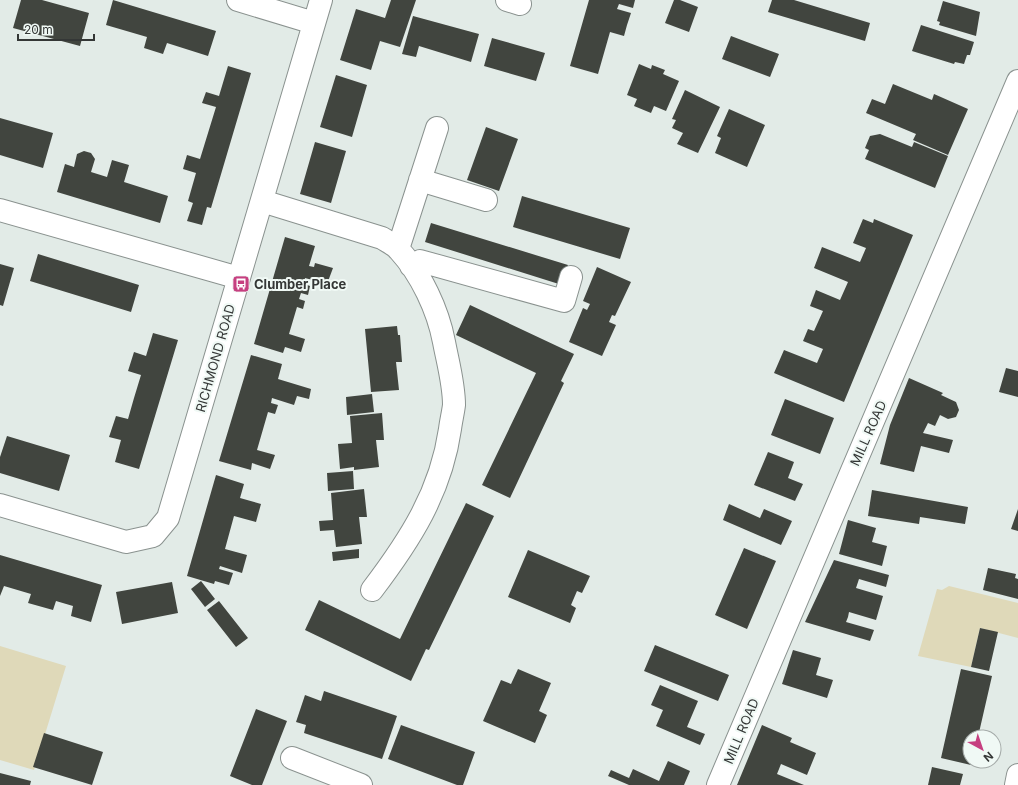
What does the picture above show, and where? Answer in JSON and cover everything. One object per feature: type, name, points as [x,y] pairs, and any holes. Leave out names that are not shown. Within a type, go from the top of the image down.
[{"type":"street","points":[[238,0],[314,23]]},
{"type":"street","name":"RICHMOND ROAD","points":[[0,505],[126,542],[153,536],[168,518],[321,0]]},
{"type":"street","name":"MILL ROAD","points":[[718,785],[1018,81]]},
{"type":"street","points":[[405,258],[420,180],[437,128]]},
{"type":"street","points":[[420,180],[486,200]]},
{"type":"street","points":[[262,201],[382,238],[405,258],[430,300],[440,326],[452,380],[454,405],[448,443],[438,479],[423,517],[399,556],[372,590]]},
{"type":"street","points":[[0,210],[239,278]]},
{"type":"street","points":[[405,258],[564,301],[571,277]]},
{"type":"street","points":[[292,758],[356,784]]},
{"type":"street","points":[[1016,785],[1018,775]]},
{"type":"shaded area","points":[[949,586],[1018,603],[1018,638],[980,628],[971,667],[918,656],[937,589],[942,590]]},
{"type":"shaded area","points":[[0,646],[66,666],[34,770],[0,760]]},
{"type":"building","points":[[21,0],[42,0],[89,13],[80,46],[13,28]]},
{"type":"building","points":[[113,0],[216,31],[208,56],[167,43],[163,54],[144,48],[147,37],[106,25]]},
{"type":"building","points":[[391,0],[416,0],[400,47],[380,41],[371,70],[340,60],[356,9],[385,18]]},
{"type":"building","points":[[589,0],[635,0],[633,8],[619,4],[617,9],[631,13],[624,36],[610,32],[598,74],[570,66]]},
{"type":"building","points":[[674,0],[680,0],[698,7],[689,32],[665,23]]},
{"type":"building","points":[[772,0],[794,0],[870,23],[865,41],[768,12]]},
{"type":"building","points":[[943,1],[980,12],[976,36],[939,25],[940,22],[937,21]]},
{"type":"building","points":[[413,16],[479,34],[471,62],[419,46],[416,57],[402,54]]},
{"type":"building","points":[[921,25],[974,42],[970,55],[967,55],[964,64],[955,62],[954,64],[912,51]]},
{"type":"building","points":[[731,36],[779,54],[770,77],[722,59]]},
{"type":"building","points":[[492,38],[545,53],[536,81],[484,66]]},
{"type":"building","points":[[639,64],[651,69],[652,65],[665,70],[663,74],[679,81],[666,111],[654,106],[651,113],[634,106],[637,99],[627,95]]},
{"type":"building","points":[[228,66],[251,73],[211,208],[207,207],[202,225],[187,221],[193,203],[188,201],[196,173],[183,169],[187,155],[200,159],[216,107],[202,103],[206,92],[219,96]]},
{"type":"building","points":[[336,75],[367,85],[352,137],[320,127]]},
{"type":"building","points":[[893,84],[932,100],[934,94],[968,109],[948,155],[913,140],[916,134],[866,113],[872,99],[885,104]]},
{"type":"building","points":[[685,90],[720,107],[698,153],[677,144],[683,133],[672,128],[676,120],[672,119]]},
{"type":"building","points":[[729,109],[765,125],[747,167],[715,153],[721,138],[717,136]]},
{"type":"building","points":[[0,118],[53,133],[43,168],[0,155]]},
{"type":"building","points":[[486,127],[518,139],[499,191],[467,180]]},
{"type":"building","points":[[880,134],[912,147],[914,142],[948,156],[935,188],[865,159],[869,150],[865,148],[870,136]]},
{"type":"building","points":[[315,142],[346,151],[331,203],[300,194]]},
{"type":"building","points":[[84,151],[91,153],[95,159],[91,172],[107,177],[112,160],[129,165],[124,182],[168,196],[160,223],[57,192],[65,164],[74,167],[77,154]]},
{"type":"building","points":[[522,196],[630,228],[620,259],[513,227]]},
{"type":"building","points":[[863,219],[873,223],[874,219],[913,235],[844,402],[774,373],[784,350],[817,363],[823,349],[803,341],[808,329],[814,331],[823,311],[810,306],[816,290],[840,300],[848,282],[814,268],[822,247],[860,262],[866,248],[853,243]]},
{"type":"building","points":[[431,223],[568,265],[562,285],[425,242]]},
{"type":"building","points":[[285,237],[315,246],[309,266],[314,267],[315,263],[333,268],[327,284],[305,278],[304,284],[310,286],[308,295],[301,293],[299,299],[305,301],[303,309],[297,307],[289,334],[305,339],[301,352],[285,347],[283,353],[254,344]]},
{"type":"building","points":[[38,254],[139,285],[131,312],[30,281]]},
{"type":"building","points":[[0,264],[14,268],[3,306],[0,305]]},
{"type":"building","points":[[597,267],[631,282],[615,316],[612,315],[609,322],[616,325],[602,356],[569,342],[583,308],[587,310],[590,304],[583,301]]},
{"type":"building","points":[[470,305],[574,354],[561,381],[564,383],[510,498],[482,485],[536,373],[456,335]]},
{"type":"building","points":[[397,326],[398,335],[400,335],[402,362],[396,362],[399,390],[371,392],[365,329]]},
{"type":"building","points":[[153,333],[178,340],[139,469],[115,462],[121,440],[109,437],[116,416],[128,419],[141,375],[128,371],[134,352],[146,356]]},
{"type":"building","points":[[251,355],[282,364],[278,379],[311,389],[309,399],[297,396],[294,405],[272,398],[271,403],[278,405],[275,414],[268,412],[257,450],[275,455],[270,469],[252,463],[251,470],[219,461]]},
{"type":"building","points":[[1006,368],[1018,371],[1018,397],[999,392]]},
{"type":"building","points":[[909,378],[943,393],[941,395],[956,402],[959,410],[956,417],[948,419],[940,415],[935,426],[928,423],[923,433],[953,440],[949,453],[921,446],[914,472],[880,464],[890,425]]},
{"type":"building","points":[[372,394],[374,412],[347,415],[346,397]]},
{"type":"building","points":[[785,399],[834,418],[820,454],[771,435]]},
{"type":"building","points":[[382,413],[384,440],[376,440],[379,467],[354,470],[354,467],[340,469],[338,444],[352,443],[350,416]]},
{"type":"building","points":[[7,436],[70,455],[59,491],[0,473],[0,457]]},
{"type":"building","points":[[768,452],[794,462],[788,478],[803,484],[795,501],[754,485]]},
{"type":"building","points":[[353,471],[354,489],[328,491],[327,473]]},
{"type":"building","points":[[216,475],[244,484],[240,498],[261,504],[256,522],[234,516],[225,549],[247,555],[242,573],[220,566],[219,569],[233,573],[229,585],[215,581],[214,584],[187,576]]},
{"type":"building","points":[[364,489],[367,517],[359,517],[362,544],[336,547],[334,530],[320,531],[319,521],[333,520],[331,493]]},
{"type":"building","points":[[872,490],[968,507],[965,524],[920,517],[919,524],[868,516]]},
{"type":"building","points":[[466,503],[494,516],[429,650],[426,649],[411,681],[305,630],[319,600],[400,639]]},
{"type":"building","points":[[729,504],[760,518],[764,509],[792,521],[781,545],[723,520]]},
{"type":"building","points":[[1018,509],[1018,531],[1011,529]]},
{"type":"building","points":[[848,520],[876,528],[872,542],[887,546],[882,566],[839,554]]},
{"type":"building","points":[[744,548],[776,561],[747,629],[715,615]]},
{"type":"building","points":[[359,549],[359,558],[333,561],[332,552]]},
{"type":"building","points":[[528,550],[590,576],[582,593],[577,591],[571,605],[576,608],[570,623],[508,597]]},
{"type":"building","points":[[0,555],[102,585],[91,622],[71,616],[73,606],[56,601],[53,610],[28,603],[31,594],[4,586],[0,596]]},
{"type":"building","points":[[834,560],[889,575],[886,587],[859,579],[856,588],[883,596],[876,620],[849,612],[846,622],[874,630],[870,641],[805,622]]},
{"type":"building","points":[[988,568],[1016,574],[1015,578],[1018,579],[1018,599],[983,590]]},
{"type":"building","points":[[201,581],[215,599],[205,607],[191,589]]},
{"type":"building","points":[[172,582],[178,613],[122,624],[116,592]]},
{"type":"building","points":[[219,601],[248,638],[236,647],[207,610]]},
{"type":"building","points":[[980,628],[998,632],[989,671],[971,667]]},
{"type":"building","points":[[655,645],[729,675],[718,701],[644,671]]},
{"type":"building","points":[[793,650],[821,658],[816,675],[833,680],[827,698],[782,684]]},
{"type":"building","points":[[518,669],[551,683],[539,711],[547,715],[535,743],[483,721],[501,680],[511,684]]},
{"type":"building","points":[[961,669],[992,676],[980,729],[962,729],[962,763],[941,758]]},
{"type":"building","points":[[660,685],[698,701],[687,727],[705,734],[700,745],[656,726],[663,710],[651,705]]},
{"type":"building","points":[[324,691],[397,716],[382,759],[304,733],[306,725],[296,722],[305,695],[321,701]]},
{"type":"building","points":[[256,709],[287,721],[262,785],[252,785],[230,776]]},
{"type":"building","points":[[401,725],[475,752],[463,785],[457,785],[388,759]]},
{"type":"building","points":[[762,725],[792,738],[790,742],[816,753],[807,775],[781,764],[777,774],[804,785],[737,785]]},
{"type":"building","points":[[44,733],[103,752],[92,785],[33,767]]},
{"type":"building","points":[[668,761],[690,771],[684,785],[629,785],[608,776],[611,770],[629,778],[633,769],[659,781]]},
{"type":"building","points":[[932,767],[963,774],[960,785],[928,785]]},
{"type":"building","points":[[0,773],[31,781],[30,785],[0,785]]},
{"type":"place","name":"Clumber Place","points":[[241,284]]}]
